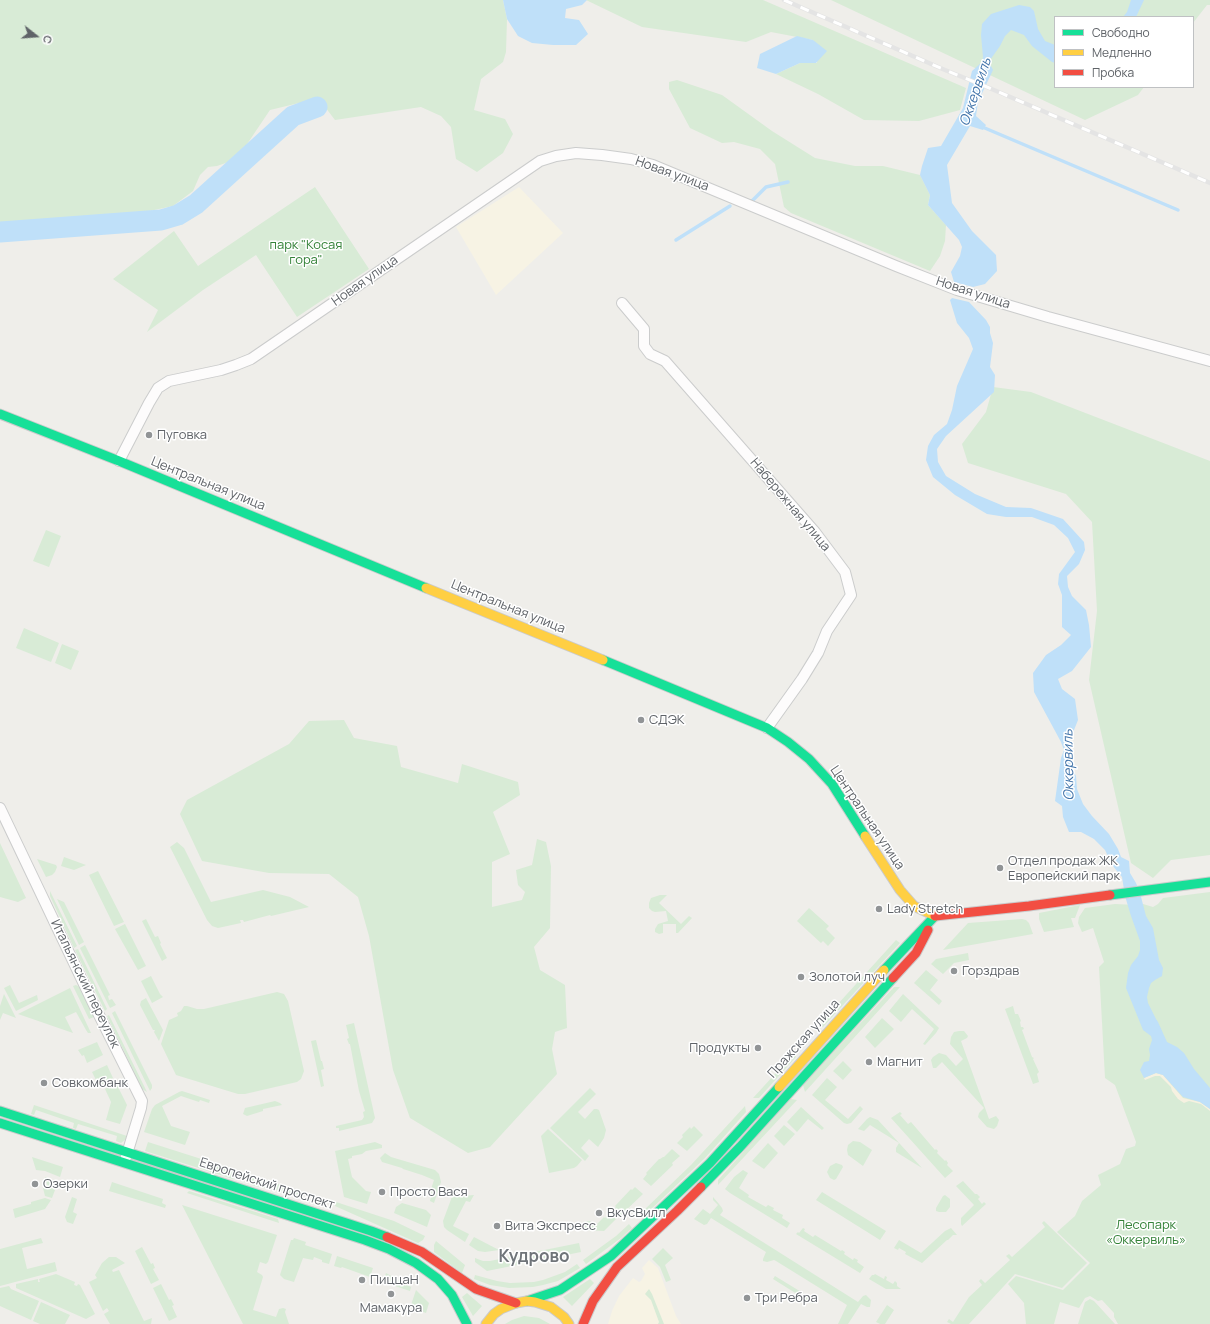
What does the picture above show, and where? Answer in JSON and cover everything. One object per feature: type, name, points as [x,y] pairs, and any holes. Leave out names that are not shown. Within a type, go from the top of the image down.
[{"type":"street","name":"Новая улица","points":[[119,461],[148,403],[158,388],[169,381],[236,366],[251,359],[540,161],[556,156],[576,154],[624,158],[653,165],[958,290],[1048,317],[1210,361]]},
{"type":"street","name":"Набережная улица","points":[[622,303],[644,329],[644,346],[650,354],[665,361],[815,532],[845,572],[851,595],[827,631],[818,653],[802,679],[767,728]]},
{"type":"street","name":"Центральная улица","points":[[0,414],[119,461],[767,728],[788,742],[809,759],[832,784],[900,890],[914,906],[935,916]]},
{"type":"street","name":"Итальянский переулок","points":[[0,808],[142,1101],[124,1163]]},
{"type":"street","points":[[935,916],[1029,906],[1210,882]]},
{"type":"street","points":[[914,906],[916,919],[914,938]]},
{"type":"street","name":"Пражская улица","points":[[527,1301],[560,1290],[610,1256],[637,1232],[710,1162],[935,916]]},
{"type":"street","name":"Пражская улица","points":[[583,1324],[593,1301],[617,1267],[677,1211],[740,1147],[916,953],[935,916]]},
{"type":"street","name":"Европейский проспект","points":[[0,1111],[377,1233],[422,1252],[476,1289],[516,1302]]},
{"type":"street","name":"Европейский проспект","points":[[0,1123],[389,1249],[416,1263],[438,1279],[452,1295],[467,1324]]},
{"type":"street","points":[[486,1324],[494,1314],[501,1309],[516,1302],[527,1301],[536,1302],[551,1307],[564,1317],[569,1324]]},
{"type":"shaded area","points":[[519,187],[563,233],[496,295],[456,227]]},
{"type":"shaded area","points":[[649,1260],[658,1268],[676,1316],[681,1324],[608,1324],[619,1296],[633,1278],[639,1282],[641,1281],[645,1274],[642,1268]]},
{"type":"green space","points":[[0,0],[503,0],[507,19],[506,52],[503,62],[481,79],[474,110],[505,119],[513,134],[503,153],[477,172],[456,159],[451,127],[441,116],[421,107],[335,120],[322,103],[299,103],[270,110],[237,159],[217,166],[208,167],[200,175],[193,191],[173,206],[131,215],[0,226]]},
{"type":"green space","points":[[586,0],[763,0],[966,88],[960,110],[919,121],[864,120],[818,94],[776,74],[800,63],[817,63],[813,40],[771,32],[746,42],[642,27]]},
{"type":"green space","points":[[831,0],[1210,0],[1210,5],[1207,5],[1194,22],[1194,16],[1054,16],[1054,88],[1143,88],[1138,95],[1085,120]]},
{"type":"green space","points":[[677,80],[722,95],[772,131],[815,158],[855,166],[883,166],[920,175],[930,195],[928,205],[946,225],[945,241],[940,256],[930,271],[791,213],[784,207],[775,164],[760,149],[734,142],[722,143],[690,128],[669,89],[669,82]]},
{"type":"green space","name":"парк \"Косая гора\"","points":[[315,187],[369,269],[297,317],[256,255],[203,290],[147,332],[158,310],[113,279],[174,231],[198,266]]},
{"type":"green space","points":[[993,387],[1031,392],[1210,461],[1210,855],[1171,860],[1153,878],[1131,863],[1089,680],[1097,611],[1092,522],[1066,494],[968,463],[962,444],[986,412]]},
{"type":"green space","points":[[46,530],[61,536],[49,567],[33,561]]},
{"type":"green space","points":[[24,628],[59,643],[51,662],[16,648]]},
{"type":"green space","points":[[62,644],[79,651],[71,670],[55,663]]},
{"type":"green space","points":[[344,720],[354,738],[397,746],[401,767],[458,783],[462,764],[518,782],[520,795],[493,812],[510,854],[492,862],[492,907],[522,900],[525,892],[518,885],[516,870],[532,865],[537,839],[546,842],[551,866],[550,928],[534,947],[540,970],[565,985],[567,1028],[555,1032],[552,1049],[557,1074],[490,1147],[468,1153],[410,1118],[393,1070],[369,936],[358,897],[329,874],[269,873],[202,861],[180,814],[187,800],[289,744],[309,721]]},
{"type":"green space","points":[[177,842],[184,848],[211,902],[263,890],[290,897],[309,907],[244,922],[243,920],[240,920],[241,923],[218,928],[212,926],[207,920],[170,847]]},
{"type":"green space","points":[[0,843],[26,898],[18,902],[0,897]]},
{"type":"green space","points":[[64,857],[86,865],[74,870],[61,866]]},
{"type":"green space","points":[[37,859],[56,865],[57,867],[55,872],[46,877]]},
{"type":"green space","points":[[98,871],[124,922],[114,926],[89,875]]},
{"type":"green space","points":[[50,891],[77,946],[74,948],[50,896]]},
{"type":"green space","name":"Лесопарк «Оккервиль»","points":[[1210,892],[1210,1324],[1118,1324],[1114,1317],[1114,1313],[1102,1300],[1098,1301],[1090,1296],[1085,1298],[1079,1308],[1060,1302],[1054,1324],[1026,1324],[1024,1303],[1008,1284],[1016,1276],[1063,1290],[1090,1263],[1057,1232],[1075,1216],[1082,1201],[1101,1185],[1098,1175],[1120,1164],[1126,1149],[1135,1146],[1136,1142],[1115,1085],[1105,1078],[1099,967],[1104,962],[1093,928],[1082,932],[1078,923],[1079,917],[1085,908],[1115,904],[1143,904],[1153,907],[1163,898]]},
{"type":"green space","points":[[660,895],[667,895],[659,903],[681,924],[689,916],[692,918],[678,933],[676,933],[676,924],[663,924],[663,933],[659,934],[655,932],[658,924],[668,921],[666,911],[655,912],[649,908],[651,898]]},
{"type":"green space","points":[[57,899],[64,902],[84,942],[79,945]]},
{"type":"green space","points":[[1080,905],[1075,918],[1071,918],[1074,927],[1044,932],[1039,919],[1039,913]]},
{"type":"green space","points":[[809,908],[829,926],[826,929],[835,938],[828,946],[823,941],[821,943],[797,921]]},
{"type":"green space","points":[[146,919],[155,937],[158,936],[167,958],[162,961],[142,921]]},
{"type":"green space","points":[[1022,919],[1029,923],[1033,934],[943,950],[968,923]]},
{"type":"green space","points":[[125,924],[146,966],[138,970],[115,929]]},
{"type":"green space","points":[[896,940],[900,943],[823,1027],[817,1027]]},
{"type":"green space","points":[[85,945],[110,995],[108,996],[109,1000],[112,999],[116,1005],[110,1008],[80,948]]},
{"type":"green space","points":[[78,949],[107,1009],[105,1011],[75,950]]},
{"type":"green space","points":[[968,953],[969,960],[954,963],[943,974],[931,964],[936,959]]},
{"type":"green space","points":[[926,970],[938,980],[930,990],[942,1001],[939,1005],[914,983]]},
{"type":"green space","points":[[151,976],[163,997],[152,1003],[141,981]]},
{"type":"green space","points":[[10,985],[19,1003],[37,995],[38,1000],[16,1011],[4,988]]},
{"type":"green space","points":[[76,985],[80,987],[94,1017],[89,1019],[73,986]]},
{"type":"green space","points":[[894,987],[900,987],[805,1092],[803,1085]]},
{"type":"green space","points":[[70,988],[91,1033],[88,1033],[76,1012],[65,1017],[73,1033],[18,1014]]},
{"type":"green space","points":[[277,992],[284,994],[288,1001],[304,1071],[301,1079],[297,1082],[245,1094],[238,1094],[176,1075],[161,1044],[169,1020],[178,1016],[177,1013],[181,1011],[184,1006],[204,1009]]},
{"type":"green space","points":[[4,994],[16,1018],[3,1013],[0,1020],[0,1006]]},
{"type":"green space","points":[[903,994],[939,1028],[925,1045],[923,1044],[934,1029],[912,1009],[901,1022],[889,1011]]},
{"type":"green space","points":[[146,998],[163,1030],[159,1041],[154,1032],[155,1030],[153,1030],[140,1005],[141,1001]]},
{"type":"green space","points":[[1013,1006],[1015,1014],[1018,1014],[1021,1021],[1021,1027],[1024,1029],[1022,1030],[1039,1072],[1037,1074],[1039,1082],[1033,1084],[1005,1009]]},
{"type":"green space","points":[[115,1011],[152,1085],[150,1091],[112,1013]]},
{"type":"green space","points":[[109,1015],[147,1092],[142,1089],[107,1016]]},
{"type":"green space","points":[[882,1018],[894,1029],[875,1048],[865,1037]]},
{"type":"green space","points":[[354,1023],[375,1118],[372,1123],[339,1131],[339,1128],[336,1128],[336,1126],[362,1120],[364,1117],[363,1112],[365,1111],[359,1091],[350,1044],[347,1039],[349,1038],[346,1025]]},
{"type":"green space","points":[[964,1031],[968,1036],[961,1041],[989,1119],[996,1116],[999,1120],[994,1129],[987,1127],[978,1117],[979,1113],[984,1108],[942,1062],[936,1068],[933,1068],[931,1060],[939,1053],[946,1055],[956,1066],[963,1059],[950,1044],[951,1037],[954,1032]]},
{"type":"green space","points":[[316,1040],[324,1069],[321,1070],[324,1086],[321,1087],[311,1041]]},
{"type":"green space","points":[[97,1042],[103,1055],[87,1063],[84,1055],[82,1056],[78,1050]]},
{"type":"green space","points":[[796,1051],[796,1057],[759,1098],[753,1098]]},
{"type":"green space","points":[[843,1061],[852,1070],[843,1080],[833,1071]]},
{"type":"green space","points":[[107,1065],[113,1078],[99,1086],[92,1072]]},
{"type":"green space","points":[[827,1078],[837,1087],[825,1100],[848,1119],[860,1106],[863,1109],[851,1123],[844,1123],[812,1095]]},
{"type":"green space","points":[[116,1083],[127,1105],[120,1124],[106,1120],[111,1102],[105,1089]]},
{"type":"green space","points":[[590,1088],[596,1094],[578,1112],[585,1119],[594,1109],[599,1110],[606,1130],[604,1138],[598,1147],[589,1139],[581,1148],[589,1156],[585,1161],[550,1128]]},
{"type":"green space","points":[[182,1091],[210,1100],[209,1103],[200,1100],[199,1102],[181,1096],[162,1106],[171,1126],[190,1132],[185,1145],[144,1132],[152,1109],[155,1105]]},
{"type":"green space","points":[[791,1099],[797,1100],[718,1185],[718,1180]]},
{"type":"green space","points":[[275,1101],[282,1105],[263,1109],[263,1111],[247,1116],[243,1114],[245,1108]]},
{"type":"green space","points":[[34,1105],[127,1136],[126,1139],[121,1143],[116,1141],[117,1136],[78,1124],[76,1129],[73,1128],[74,1123],[36,1110],[34,1115],[31,1114]]},
{"type":"green space","points":[[745,1106],[746,1112],[705,1158],[646,1214],[643,1211],[691,1165]]},
{"type":"green space","points":[[801,1107],[824,1128],[822,1130],[808,1119],[797,1132],[787,1122]]},
{"type":"green space","points":[[900,1112],[902,1114],[900,1115],[908,1124],[911,1122],[935,1150],[936,1149],[938,1151],[937,1153],[945,1161],[946,1160],[948,1163],[947,1165],[953,1171],[945,1178],[891,1118]]},
{"type":"green space","points":[[870,1117],[878,1120],[922,1168],[896,1152],[896,1148],[899,1143],[870,1125],[864,1131],[858,1129]]},
{"type":"green space","points":[[784,1125],[795,1134],[784,1146],[774,1136]]},
{"type":"green space","points":[[694,1126],[703,1135],[687,1151],[677,1143],[690,1127],[691,1129]]},
{"type":"green space","points":[[548,1129],[582,1160],[577,1166],[574,1168],[549,1173],[541,1136]]},
{"type":"green space","points":[[853,1141],[860,1142],[872,1150],[863,1166],[848,1155],[848,1145]]},
{"type":"green space","points":[[148,1142],[239,1171],[233,1179],[145,1151]]},
{"type":"green space","points":[[375,1142],[382,1145],[382,1148],[366,1151],[348,1159],[352,1177],[366,1191],[371,1192],[367,1204],[344,1197],[335,1151]]},
{"type":"green space","points":[[768,1143],[778,1153],[764,1169],[752,1161]]},
{"type":"green space","points":[[672,1149],[680,1156],[672,1163],[673,1165],[651,1186],[643,1179],[647,1174],[646,1173],[659,1159],[664,1157]]},
{"type":"green space","points":[[385,1153],[391,1157],[435,1170],[439,1174],[441,1182],[434,1203],[430,1201],[432,1193],[430,1192],[434,1180],[382,1162],[380,1158]]},
{"type":"green space","points":[[32,1157],[63,1167],[60,1177],[45,1171],[36,1170]]},
{"type":"green space","points":[[836,1163],[842,1165],[843,1167],[834,1180],[830,1178],[827,1172],[830,1166]]},
{"type":"green space","points":[[743,1170],[748,1173],[739,1188],[749,1195],[748,1197],[766,1207],[768,1205],[774,1208],[773,1210],[783,1215],[782,1218],[790,1223],[787,1228],[725,1189],[734,1177]]},
{"type":"green space","points":[[250,1175],[303,1192],[301,1195],[251,1185],[249,1179]]},
{"type":"green space","points":[[45,1177],[58,1182],[52,1198],[45,1196],[43,1188],[48,1187]]},
{"type":"green space","points":[[963,1181],[975,1194],[980,1197],[978,1199],[982,1204],[984,1202],[986,1204],[962,1226],[961,1218],[974,1205],[956,1186]]},
{"type":"green space","points":[[112,1182],[163,1199],[162,1203],[166,1205],[165,1208],[109,1191]]},
{"type":"green space","points":[[635,1187],[643,1194],[621,1215],[614,1209],[616,1207],[615,1206],[631,1189],[632,1190]]},
{"type":"green space","points":[[189,1191],[278,1219],[279,1223],[187,1193]]},
{"type":"green space","points":[[822,1192],[886,1231],[880,1240],[816,1200]]},
{"type":"green space","points":[[453,1194],[461,1196],[474,1195],[470,1202],[466,1201],[453,1226],[469,1234],[465,1242],[444,1227],[443,1221]]},
{"type":"green space","points":[[945,1195],[950,1199],[950,1207],[946,1212],[936,1211],[936,1208]]},
{"type":"green space","points":[[72,1197],[77,1199],[73,1212],[77,1214],[73,1224],[67,1222],[65,1217]]},
{"type":"green space","points":[[713,1197],[722,1208],[723,1211],[720,1215],[858,1302],[863,1296],[866,1295],[871,1300],[870,1307],[861,1304],[848,1324],[838,1324],[847,1305],[776,1261],[763,1261],[766,1252],[711,1218],[707,1224],[704,1225],[694,1219],[703,1209],[710,1214],[718,1205],[713,1200]]},
{"type":"green space","points":[[45,1198],[51,1200],[45,1209],[15,1218],[13,1209]]},
{"type":"green space","points":[[336,1202],[394,1221],[425,1236],[423,1240],[418,1243],[335,1206]]},
{"type":"green space","points":[[402,1203],[426,1210],[431,1215],[427,1227],[394,1213],[396,1207]]},
{"type":"green space","points":[[182,1205],[277,1235],[268,1262],[266,1264],[260,1262],[257,1272],[263,1277],[253,1310],[276,1317],[279,1309],[286,1309],[285,1312],[289,1324],[243,1324]]},
{"type":"green space","points":[[612,1210],[619,1216],[604,1231],[585,1230],[584,1222],[590,1221],[596,1226]]},
{"type":"green space","points":[[1044,1221],[1087,1263],[1062,1288],[1015,1274],[969,1324],[951,1324],[947,1322],[949,1319],[953,1322],[969,1297],[982,1285],[979,1281],[981,1279],[985,1283],[1010,1260],[1006,1256],[1009,1254],[1012,1257],[1045,1227],[1042,1223]]},
{"type":"green space","points":[[629,1224],[632,1228],[586,1264],[583,1260],[616,1236]]},
{"type":"green space","points":[[803,1228],[805,1229],[804,1231],[813,1237],[815,1235],[841,1251],[842,1250],[845,1252],[844,1254],[853,1260],[854,1258],[858,1260],[857,1262],[864,1267],[860,1273],[796,1234]]},
{"type":"green space","points":[[951,1228],[957,1235],[953,1235],[922,1263],[905,1254],[906,1252],[899,1248],[898,1250],[894,1248],[899,1240],[921,1253],[945,1231]]},
{"type":"green space","points":[[474,1237],[499,1250],[485,1252],[478,1251],[469,1245]]},
{"type":"green space","points":[[41,1238],[43,1243],[22,1248],[27,1269],[55,1262],[57,1271],[0,1286],[0,1249]]},
{"type":"green space","points":[[294,1238],[306,1242],[305,1245],[332,1254],[329,1264],[314,1257],[313,1260],[303,1258],[294,1282],[284,1279],[280,1275],[291,1240]]},
{"type":"green space","points":[[436,1241],[465,1265],[462,1273],[434,1252],[434,1245]]},
{"type":"green space","points":[[579,1243],[581,1252],[487,1271],[475,1262],[475,1258],[483,1261],[490,1261]]},
{"type":"green space","points":[[142,1247],[151,1264],[153,1263],[155,1268],[153,1269],[159,1280],[151,1284],[135,1251]]},
{"type":"green space","points":[[663,1248],[673,1258],[665,1265],[671,1280],[666,1282],[660,1267],[652,1259]]},
{"type":"green space","points":[[337,1256],[373,1268],[370,1277],[342,1267],[334,1266]]},
{"type":"green space","points":[[109,1257],[116,1257],[125,1263],[112,1270],[113,1272],[119,1270],[144,1321],[152,1318],[151,1324],[110,1324],[104,1314],[109,1311],[107,1308],[103,1311],[89,1282],[97,1278],[95,1275],[102,1263]]},
{"type":"green space","points":[[577,1264],[580,1268],[558,1281],[533,1287],[509,1288],[490,1285],[474,1279],[475,1275],[510,1283],[534,1282],[565,1272]]},
{"type":"green space","points":[[386,1273],[411,1287],[410,1291],[383,1282]]},
{"type":"green space","points":[[56,1274],[75,1282],[74,1285],[80,1285],[95,1314],[86,1319],[16,1288],[16,1284],[38,1279],[38,1282],[40,1282],[39,1279]]},
{"type":"green space","points":[[875,1274],[884,1279],[885,1276],[887,1277],[886,1280],[893,1284],[895,1281],[897,1286],[901,1289],[886,1289],[869,1279]]},
{"type":"green space","points":[[775,1276],[816,1301],[813,1304],[773,1279]]},
{"type":"green space","points":[[590,1279],[594,1283],[572,1306],[563,1297]]},
{"type":"green space","points":[[161,1284],[169,1300],[171,1299],[174,1305],[172,1306],[177,1317],[169,1321],[153,1288]]},
{"type":"green space","points":[[9,1286],[11,1289],[39,1301],[31,1320],[0,1306],[0,1288]]},
{"type":"green space","points":[[649,1289],[664,1324],[658,1324],[659,1322],[651,1300],[645,1294]]},
{"type":"green space","points":[[416,1290],[429,1303],[426,1313],[411,1305]]},
{"type":"green space","points":[[467,1293],[482,1306],[473,1316],[462,1297]]},
{"type":"green space","points":[[1090,1299],[1094,1301],[1115,1324],[1078,1324],[1085,1302]]},
{"type":"green space","points":[[41,1302],[70,1315],[65,1324],[40,1324],[33,1321]]},
{"type":"green space","points":[[887,1305],[894,1310],[885,1324],[876,1322]]},
{"type":"green space","points":[[524,1316],[539,1318],[550,1324],[505,1324]]},
{"type":"sand","points":[[1156,1073],[1163,1075],[1183,1098],[1200,1102],[1210,1109],[1210,1111],[1201,1104],[1189,1101],[1184,1103],[1178,1099],[1171,1087],[1160,1076],[1155,1076],[1145,1080],[1144,1078]]},
{"type":"water","points":[[503,0],[587,0],[582,5],[566,9],[565,18],[579,20],[588,34],[576,45],[532,43],[518,36],[507,19]]},
{"type":"water","points":[[1131,0],[1144,0],[1136,16],[1124,16],[1127,12]]},
{"type":"water","name":"Оккервиль","points":[[1019,5],[1030,7],[1034,11],[1038,29],[1045,41],[1054,45],[1054,63],[1032,46],[1024,35],[1011,30],[1005,36],[989,62],[993,70],[978,102],[976,116],[986,125],[983,130],[970,126],[947,165],[952,203],[972,231],[996,255],[997,271],[985,284],[973,287],[954,282],[951,272],[960,256],[962,247],[959,240],[928,205],[930,195],[920,175],[928,148],[941,146],[963,108],[972,71],[982,62],[982,24],[991,14]]},
{"type":"water","points":[[797,36],[813,40],[827,51],[816,63],[800,63],[776,74],[757,68],[760,54]]},
{"type":"water","name":"Оккервиль","points":[[952,298],[969,302],[986,320],[990,327],[993,343],[990,367],[995,375],[994,392],[946,436],[937,449],[938,462],[946,476],[975,494],[1006,507],[1031,508],[1063,519],[1084,542],[1085,550],[1079,564],[1067,576],[1068,587],[1072,596],[1086,610],[1091,647],[1072,671],[1058,679],[1062,689],[1075,699],[1078,720],[1070,740],[1072,743],[1069,753],[1074,759],[1071,762],[1071,766],[1076,776],[1077,789],[1083,804],[1109,834],[1121,857],[1129,861],[1130,873],[1140,893],[1146,916],[1153,928],[1159,960],[1163,968],[1162,976],[1151,983],[1147,997],[1148,1003],[1167,1042],[1177,1047],[1184,1053],[1194,1069],[1210,1088],[1210,1109],[1200,1102],[1183,1097],[1163,1075],[1156,1073],[1144,1078],[1140,1070],[1144,1062],[1149,1061],[1149,1049],[1152,1040],[1151,1036],[1143,1030],[1126,988],[1128,973],[1140,950],[1140,941],[1125,896],[1122,877],[1112,865],[1105,850],[1094,839],[1081,832],[1069,832],[1063,817],[1062,806],[1055,801],[1061,758],[1064,750],[1034,692],[1033,673],[1046,655],[1061,645],[1071,635],[1062,627],[1062,595],[1058,584],[1059,574],[1075,552],[1068,538],[1054,525],[1032,517],[1006,517],[987,514],[955,495],[933,477],[926,460],[928,446],[934,435],[947,424],[952,410],[957,386],[973,349],[969,338],[957,323],[950,300]]},
{"type":"waterway","points":[[0,232],[161,220],[178,215],[196,204],[293,116],[317,107]]},
{"type":"waterway","name":"Оккервиль","points":[[980,126],[1178,210]]},
{"type":"waterway","points":[[750,203],[766,187],[788,182]]},
{"type":"waterway","points":[[676,240],[730,206]]},
{"type":"railway","points":[[784,0],[1210,183]]},
{"type":"traffic: fast","points":[[0,414],[119,461],[426,588]]},
{"type":"traffic: fast","points":[[603,660],[767,728],[788,742],[809,759],[832,784],[865,836]]},
{"type":"traffic: fast","points":[[1110,895],[1210,882]]},
{"type":"traffic: fast","points":[[884,970],[935,916]]},
{"type":"traffic: fast","points":[[701,1187],[740,1147],[893,978]]},
{"type":"traffic: fast","points":[[527,1301],[560,1290],[611,1256],[710,1163],[779,1087]]},
{"type":"traffic: fast","points":[[0,1111],[387,1237]]},
{"type":"traffic: fast","points":[[0,1123],[389,1249],[416,1263],[438,1279],[452,1295],[467,1324]]},
{"type":"traffic: slow","points":[[426,588],[603,660]]},
{"type":"traffic: slow","points":[[865,836],[900,890],[914,906],[935,916]]},
{"type":"traffic: slow","points":[[779,1087],[884,970]]},
{"type":"traffic: slow","points":[[486,1324],[494,1314],[501,1309],[516,1303],[527,1301],[551,1307],[564,1317],[569,1324]]},
{"type":"traffic: jam","points":[[935,916],[1029,906],[1110,895]]},
{"type":"traffic: jam","points":[[893,978],[916,953],[928,930]]},
{"type":"traffic: jam","points":[[583,1324],[593,1301],[617,1267],[701,1187]]},
{"type":"traffic: jam","points":[[387,1237],[422,1252],[476,1289],[516,1303]]},
{"type":"place","name":"Пуговка","points":[[149,435]]},
{"type":"place","name":"СДЭК","points":[[641,720]]},
{"type":"place","name":"Отдел продаж ЖК Европейский парк","points":[[1000,868]]},
{"type":"place","name":"Lady Stretch","points":[[879,909]]},
{"type":"place","name":"Горздрав","points":[[954,971]]},
{"type":"place","name":"Золотой луч","points":[[801,977]]},
{"type":"place","name":"Продукты","points":[[758,1048]]},
{"type":"place","name":"Магнит","points":[[869,1062]]},
{"type":"place","name":"Совкомбанк","points":[[44,1083]]},
{"type":"place","name":"Озерки","points":[[35,1184]]},
{"type":"place","name":"Просто Вася","points":[[382,1192]]},
{"type":"place","name":"ВкусВилл","points":[[599,1213]]},
{"type":"place","name":"Вита Экспресс","points":[[497,1226]]},
{"type":"place","name":"ПиццаН","points":[[362,1280]]},
{"type":"place","name":"Мамакура","points":[[391,1294]]},
{"type":"place","name":"Три Ребра","points":[[747,1298]]},
{"type":"district","name":"Кудрово","points":[[534,1257]]}]
